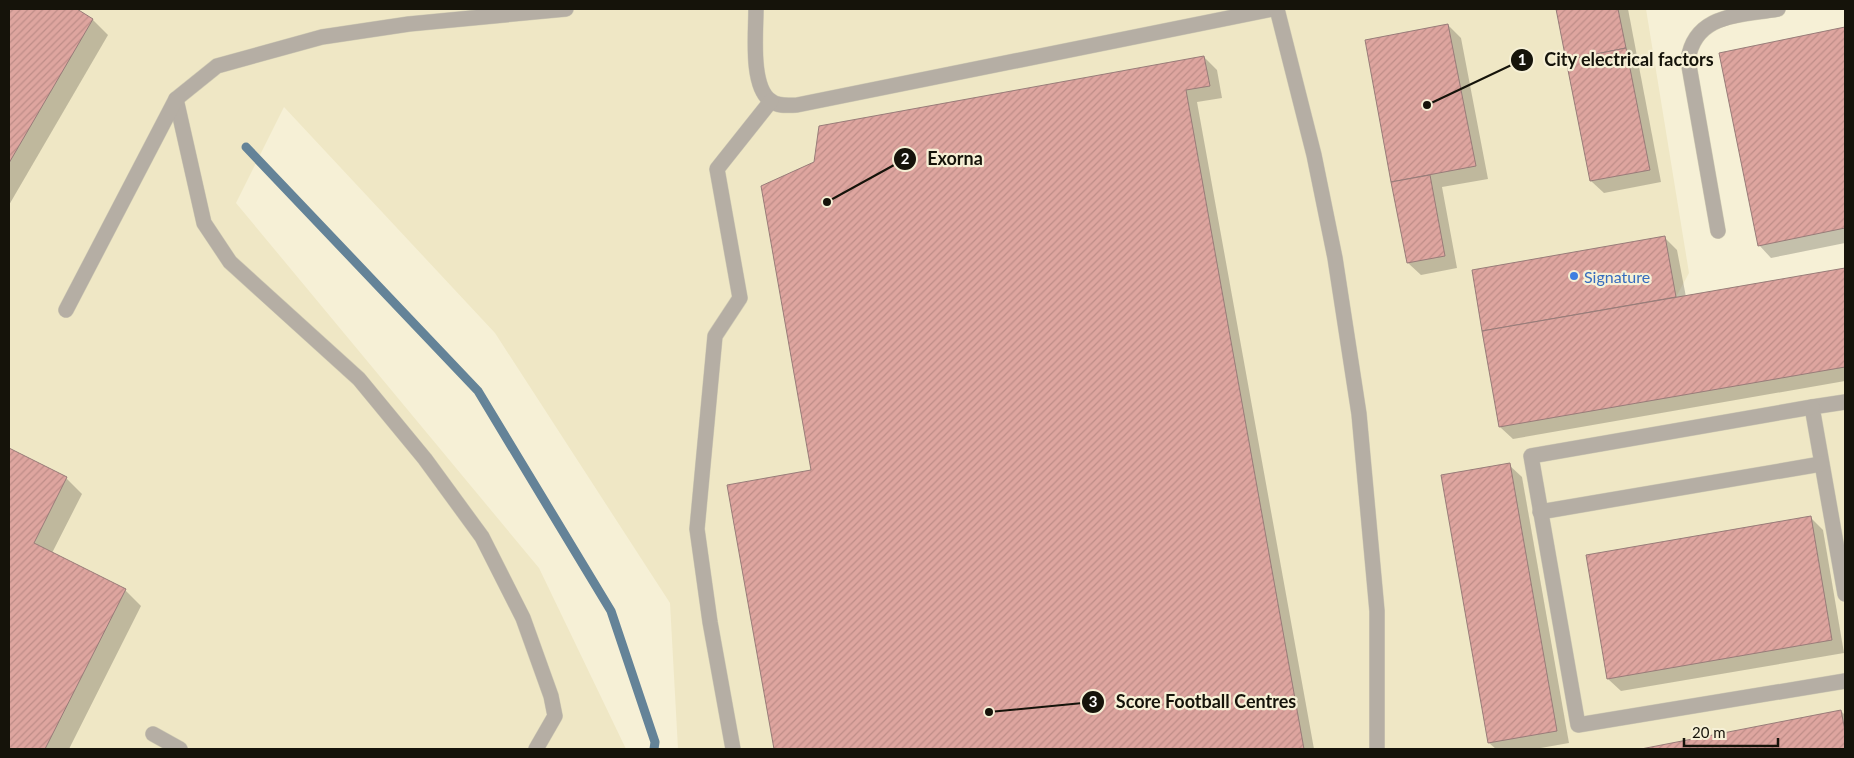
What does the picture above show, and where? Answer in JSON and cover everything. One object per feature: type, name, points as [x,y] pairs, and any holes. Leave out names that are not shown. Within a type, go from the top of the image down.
[{"type":"lane","points":[[66,310],[176,99],[217,66],[322,37],[409,24],[566,9]]},
{"type":"lane","points":[[756,9],[758,78],[762,92],[771,101],[781,105],[798,105],[1275,9],[1314,155],[1335,258],[1359,414],[1376,611],[1377,749]]},
{"type":"lane","points":[[1718,232],[1688,60],[1690,45],[1695,36],[1710,24],[1778,9]]},
{"type":"lane","points":[[176,99],[204,223],[230,262],[359,379],[425,459],[482,537],[523,618],[551,696],[555,716],[536,749]]},
{"type":"lane","points":[[734,749],[710,622],[697,529],[715,336],[740,298],[717,169],[771,101]]},
{"type":"lane","points":[[1845,402],[1531,456],[1578,726],[1845,681]]},
{"type":"lane","points":[[1812,408],[1845,594]]},
{"type":"lane","points":[[1540,512],[1821,464]]},
{"type":"lane","points":[[152,734],[180,749]]},
{"type":"shaded area","points":[[9,9],[1646,9],[1689,273],[1676,297],[1845,268],[1845,749],[678,749],[670,603],[495,333],[284,107],[236,203],[539,568],[626,749],[9,749]]},
{"type":"building","points":[[9,9],[77,9],[93,19],[9,163]]},
{"type":"building","points":[[1556,9],[1618,9],[1626,48],[1566,60]]},
{"type":"building","points":[[1448,24],[1476,166],[1391,182],[1365,40]]},
{"type":"building","points":[[1845,27],[1845,228],[1758,246],[1719,53]]},
{"type":"building","points":[[1626,48],[1650,170],[1590,181],[1566,60]]},
{"type":"building","points":[[1204,56],[1210,86],[1186,90],[1304,749],[774,749],[727,485],[811,470],[761,186],[814,162],[819,126]]},
{"type":"building","points":[[1430,175],[1445,256],[1407,263],[1391,182]]},
{"type":"building","points":[[1665,236],[1676,297],[1482,331],[1472,270]]},
{"type":"building","points":[[1845,268],[1845,367],[1499,427],[1482,331]]},
{"type":"building","points":[[9,448],[67,477],[34,543],[126,589],[45,749],[9,749]]},
{"type":"building","points":[[1510,463],[1557,731],[1488,743],[1441,475]]},
{"type":"building","points":[[1811,516],[1832,640],[1607,679],[1586,555]]},
{"type":"building","points":[[1841,710],[1845,731],[1845,749],[1641,749]]},
{"type":"waterway","points":[[246,147],[478,391],[611,611],[655,742],[654,749]]},
{"type":"place","name":"City electrical factors","points":[[1427,105]]},
{"type":"place","name":"Exorna","points":[[827,202]]},
{"type":"place","name":"Signature","points":[[1574,276]]},
{"type":"place","name":"Score Football Centres","points":[[989,712]]}]
